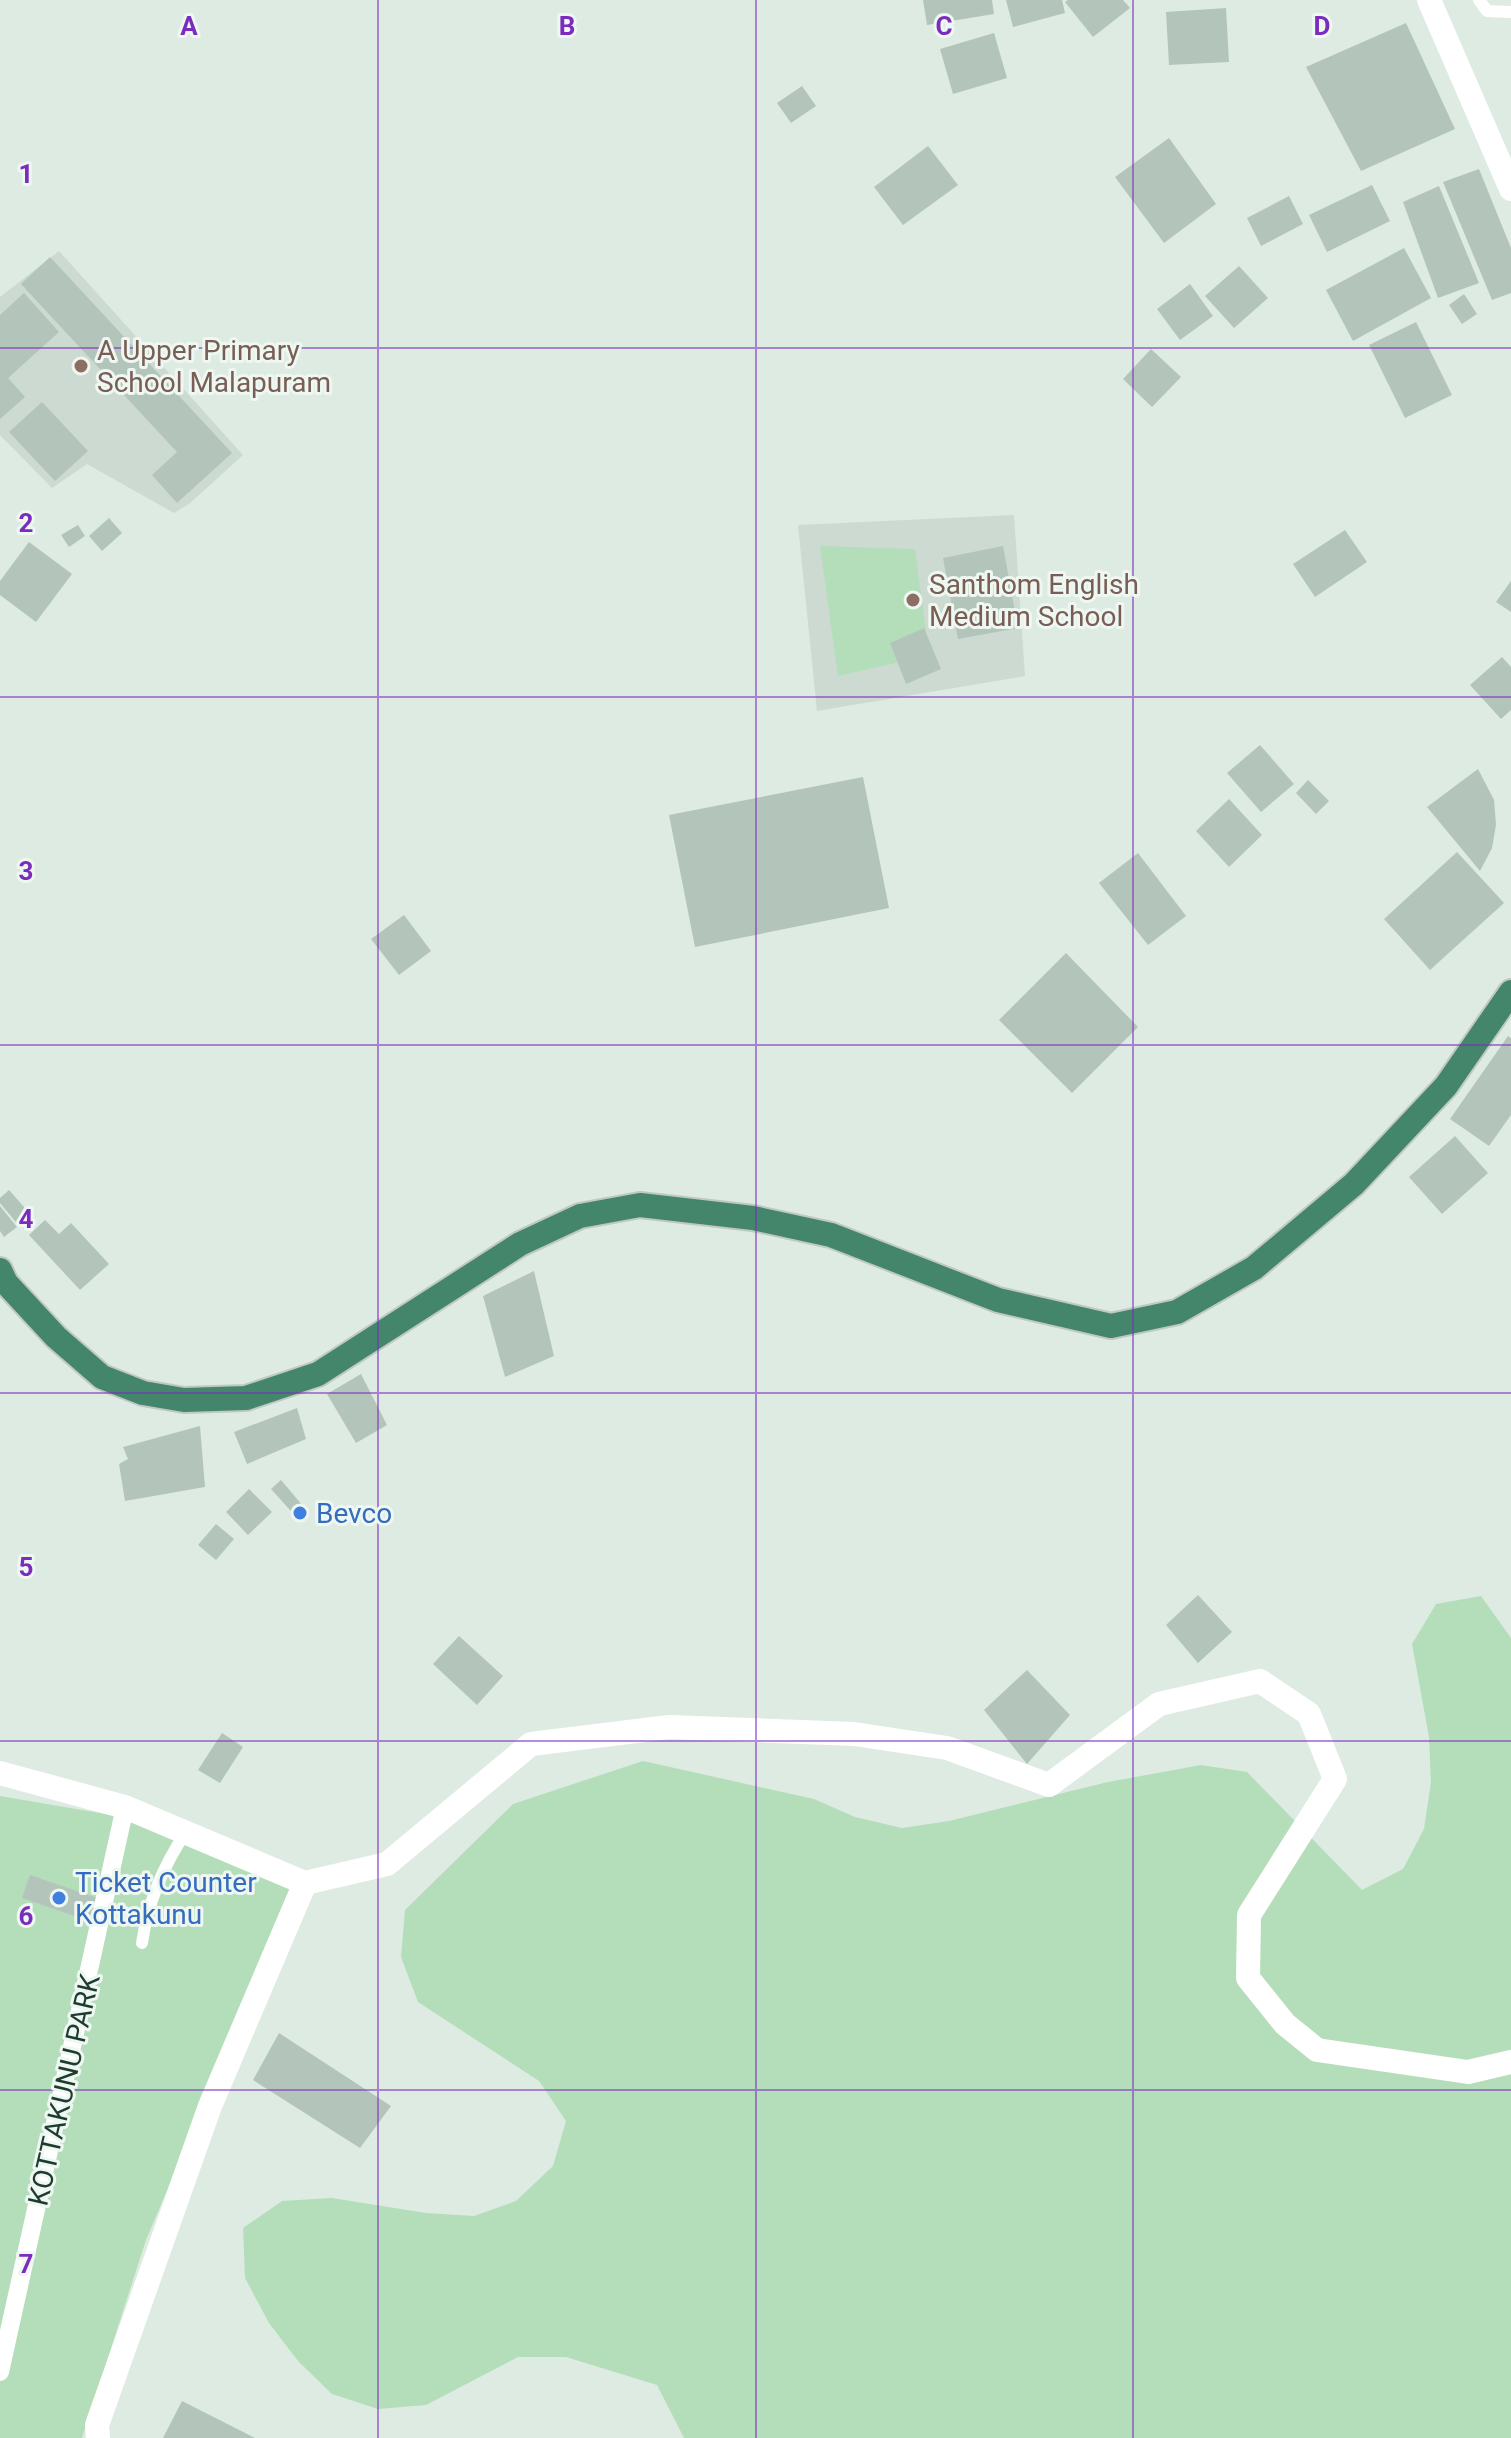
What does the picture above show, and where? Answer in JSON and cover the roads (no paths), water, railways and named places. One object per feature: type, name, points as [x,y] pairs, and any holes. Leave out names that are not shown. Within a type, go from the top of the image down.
[{"type":"highway","points":[[0,1270],[6,1283],[56,1337],[102,1377],[143,1393],[184,1400],[246,1398],[318,1374],[520,1244],[580,1216],[640,1205],[753,1218],[831,1235],[998,1300],[1111,1326],[1177,1312],[1254,1268],[1354,1184],[1446,1086],[1511,992]]},
{"type":"street","points":[[1429,0],[1511,189]]},
{"type":"street","points":[[0,1773],[125,1807],[305,1883],[387,1864],[531,1744],[669,1727],[854,1734],[947,1748],[1049,1785],[1159,1704],[1260,1681],[1309,1714],[1335,1779],[1249,1915],[1248,1978],[1285,2024],[1317,2050],[1468,2072],[1511,2062]]},
{"type":"street","name":"KOTTAKUNU PARK","points":[[0,2372],[125,1807]]},
{"type":"street","points":[[98,2438],[97,2425],[210,2106],[305,1883]]},
{"type":"lane","points":[[1479,0],[1487,11],[1511,12]]},
{"type":"lane","points":[[142,1943],[152,1899],[167,1861],[186,1832]]},
{"type":"place","name":"A Upper Primary School Malapuram","points":[[81,366]]},
{"type":"place","name":"Santhom English Medium School","points":[[913,600]]},
{"type":"place","name":"Bevco","points":[[300,1513]]},
{"type":"place","name":"Ticket Counter Kottakunu","points":[[59,1898]]}]
